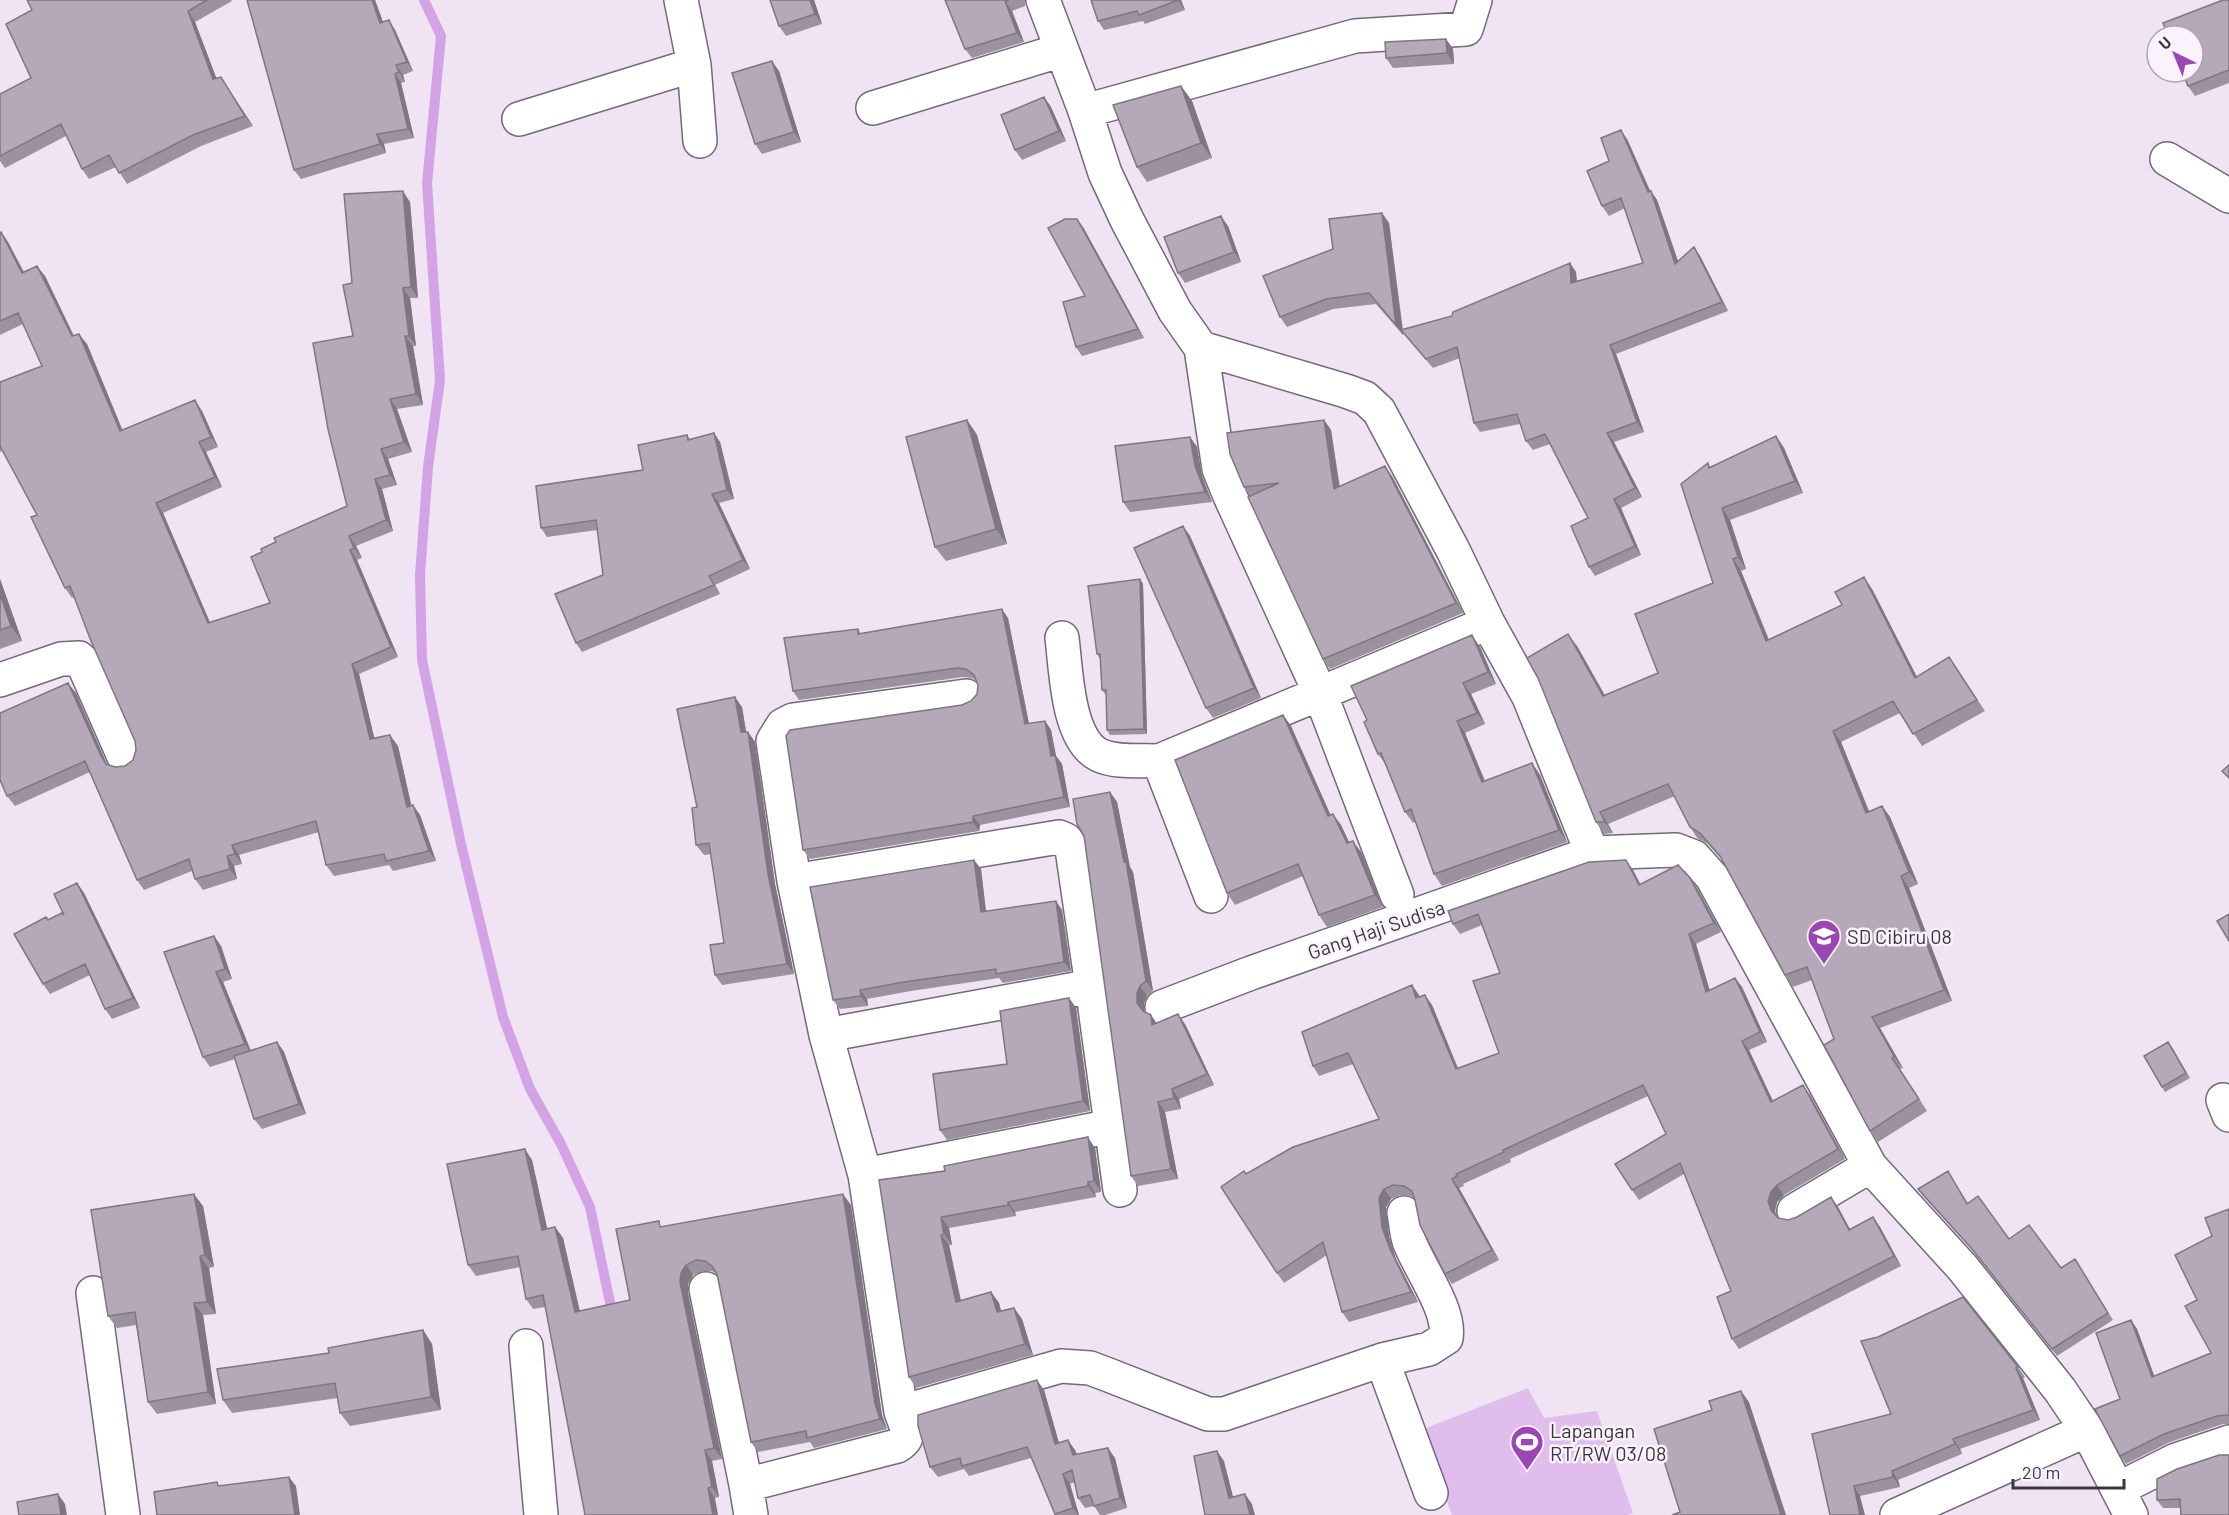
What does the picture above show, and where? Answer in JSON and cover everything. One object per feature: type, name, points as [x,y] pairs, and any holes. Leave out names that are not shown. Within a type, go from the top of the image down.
[{"type":"street","points":[[681,0],[693,65],[700,141]]},
{"type":"street","points":[[1043,0],[1105,173],[1175,310],[1201,348],[1219,469],[1320,693],[1397,895]]},
{"type":"street","points":[[1084,111],[1355,36],[1466,29],[1475,0]]},
{"type":"street","points":[[873,108],[1062,50]]},
{"type":"street","points":[[519,119],[693,65]]},
{"type":"street","points":[[2168,159],[2229,196]]},
{"type":"street","points":[[1201,348],[1346,391],[1365,398],[1379,411],[1453,550],[1488,623],[1529,697],[1592,853]]},
{"type":"street","points":[[1062,638],[1073,718],[1085,743],[1097,754],[1112,759],[1159,761],[1488,623]]},
{"type":"street","points":[[0,680],[61,660],[79,658],[126,759]]},
{"type":"street","points":[[706,1289],[748,1500],[904,1442],[908,1433],[901,1412],[865,1176],[826,1035],[794,881],[772,741],[776,733],[793,720],[966,696]]},
{"type":"street","points":[[1159,761],[1211,896]]},
{"type":"street","points":[[794,881],[1059,837],[1066,840],[1072,849],[1120,1190]]},
{"type":"street","name":"Gang Haji Sudisa","points":[[1162,1007],[1251,973],[1592,853],[1676,850],[1694,857],[1712,877],[1870,1166],[1962,1267],[2060,1390],[2087,1430],[2124,1502]]},
{"type":"street","points":[[826,1035],[1092,986]]},
{"type":"street","points":[[865,1176],[1112,1126]]},
{"type":"street","points":[[1794,1211],[1870,1166]]},
{"type":"street","points":[[901,1412],[1061,1366],[1090,1368],[1208,1414],[1224,1414],[1382,1360],[1429,1349],[1446,1338],[1447,1330],[1443,1314],[1409,1239],[1404,1213]]},
{"type":"street","points":[[93,1293],[123,1515]]},
{"type":"street","points":[[526,1346],[541,1515]]},
{"type":"street","points":[[1382,1360],[1431,1493]]},
{"type":"street","points":[[1897,1515],[2087,1430]]},
{"type":"street","points":[[2124,1502],[2176,1460],[2229,1442]]},
{"type":"shaded area","name":"Lapangan RT/RW 03/08","points":[[1528,1388],[1544,1418],[1597,1411],[1633,1513],[1628,1515],[1452,1515],[1421,1430]]},
{"type":"building","points":[[27,0],[207,0],[188,11],[213,79],[221,77],[245,116],[193,135],[119,173],[109,155],[82,169],[61,124],[0,156],[0,94],[31,78],[6,24],[32,10]]},
{"type":"building","points":[[247,0],[372,0],[380,23],[389,20],[407,62],[396,65],[399,72],[395,74],[408,129],[377,134],[380,144],[294,170]]},
{"type":"building","points":[[770,0],[810,0],[815,14],[779,26]]},
{"type":"building","points":[[945,0],[1009,0],[1005,1],[1017,33],[965,49]]},
{"type":"building","points":[[1091,0],[1178,0],[1139,15],[1137,11],[1098,21]]},
{"type":"building","points":[[2223,0],[2229,0],[2229,70],[2205,79],[2205,24],[2163,23]]},
{"type":"building","points":[[1446,39],[1447,53],[1386,58],[1385,42]]},
{"type":"building","points":[[772,61],[794,132],[755,144],[732,73]]},
{"type":"building","points":[[1181,86],[1201,143],[1137,167],[1113,105]]},
{"type":"building","points":[[1044,97],[1059,131],[1015,150],[1001,115]]},
{"type":"building","points":[[1621,130],[1648,192],[1651,191],[1675,264],[1694,247],[1722,302],[1610,345],[1637,422],[1607,433],[1635,488],[1614,499],[1635,546],[1589,567],[1571,526],[1588,518],[1545,434],[1526,441],[1517,414],[1474,423],[1457,347],[1426,359],[1401,330],[1452,316],[1453,312],[1570,263],[1571,283],[1643,263],[1621,198],[1602,206],[1587,171],[1609,161],[1601,138]]},
{"type":"building","points":[[403,191],[411,287],[403,288],[409,336],[405,336],[416,394],[390,399],[404,442],[381,449],[390,475],[375,479],[386,520],[349,536],[354,548],[350,550],[391,647],[352,664],[370,739],[390,735],[407,807],[413,805],[429,851],[386,861],[384,854],[326,865],[316,821],[232,845],[235,854],[227,856],[230,869],[195,879],[189,859],[137,880],[85,761],[7,796],[0,780],[0,713],[68,683],[106,764],[115,767],[125,766],[133,760],[136,750],[135,741],[91,641],[70,586],[65,588],[31,517],[37,515],[0,446],[0,382],[42,366],[18,313],[0,321],[0,233],[22,273],[37,266],[72,336],[79,334],[120,431],[195,400],[211,437],[199,442],[215,477],[156,503],[208,623],[270,603],[251,557],[276,542],[274,538],[347,506],[328,429],[313,343],[353,336],[343,285],[352,283],[344,194]]},
{"type":"building","points":[[1382,213],[1396,325],[1369,293],[1326,299],[1280,317],[1263,276],[1333,249],[1329,219]]},
{"type":"building","points":[[1221,216],[1234,252],[1178,273],[1164,237]]},
{"type":"building","points":[[1065,219],[1077,219],[1138,329],[1076,347],[1063,302],[1085,296],[1048,228]]},
{"type":"building","points":[[967,420],[996,529],[935,547],[906,437]]},
{"type":"building","points":[[1324,420],[1334,489],[1385,466],[1456,603],[1323,659],[1248,497],[1279,483],[1244,487],[1230,454],[1227,433]]},
{"type":"building","points":[[714,433],[727,490],[712,494],[743,560],[709,576],[714,585],[576,643],[555,594],[603,575],[596,520],[541,528],[536,486],[643,470],[638,445],[687,435],[688,440]]},
{"type":"building","points":[[1776,436],[1795,481],[1722,508],[1738,557],[1733,559],[1766,641],[1842,605],[1835,592],[1864,577],[1915,678],[1949,657],[1977,700],[1913,734],[1893,701],[1833,731],[1866,813],[1882,806],[1909,872],[1901,876],[1944,990],[1872,1017],[1894,1056],[1892,1058],[1919,1099],[1870,1131],[1824,1045],[1834,1039],[1807,967],[1785,975],[1720,856],[1700,833],[1690,827],[1668,784],[1600,812],[1605,822],[1596,822],[1538,678],[1527,658],[1568,634],[1603,696],[1658,673],[1635,614],[1713,583],[1681,484],[1708,463],[1709,468]]},
{"type":"building","points":[[1190,437],[1195,466],[1205,492],[1123,502],[1115,446]]},
{"type":"building","points":[[1183,526],[1254,688],[1206,708],[1134,548]]},
{"type":"building","points":[[1140,579],[1144,729],[1107,730],[1106,690],[1102,690],[1100,654],[1097,654],[1088,586]]},
{"type":"building","points":[[0,594],[11,626],[0,630]]},
{"type":"building","points":[[1002,609],[1025,724],[1045,721],[1051,756],[1055,755],[1064,797],[973,816],[973,822],[803,850],[786,736],[790,730],[962,705],[971,701],[977,694],[978,685],[974,675],[966,669],[957,668],[793,691],[784,638],[858,629],[858,634]]},
{"type":"building","points":[[1472,635],[1488,672],[1463,683],[1477,713],[1457,721],[1482,782],[1532,763],[1559,830],[1434,874],[1411,809],[1405,812],[1381,753],[1378,754],[1364,722],[1367,720],[1351,686]]},
{"type":"building","points":[[735,697],[741,732],[748,732],[768,874],[787,964],[715,975],[710,945],[724,943],[709,843],[696,845],[692,808],[697,807],[677,709]]},
{"type":"building","points":[[1283,715],[1328,816],[1333,814],[1347,843],[1353,841],[1375,895],[1319,915],[1298,864],[1227,893],[1175,760]]},
{"type":"building","points":[[2229,765],[2229,778],[2222,771]]},
{"type":"building","points":[[1110,792],[1124,862],[1126,862],[1146,981],[1137,993],[1137,1003],[1143,1011],[1151,1015],[1152,1025],[1178,1014],[1207,1074],[1172,1089],[1174,1098],[1158,1102],[1171,1169],[1131,1176],[1084,836],[1077,824],[1073,799]]},
{"type":"building","points":[[974,860],[981,912],[1056,901],[1064,962],[996,974],[996,969],[904,982],[860,990],[861,996],[833,1000],[810,887]]},
{"type":"building","points":[[1626,860],[1639,885],[1678,865],[1690,878],[1714,923],[1689,934],[1706,992],[1735,978],[1760,1032],[1742,1041],[1771,1102],[1803,1085],[1838,1149],[1777,1185],[1768,1201],[1771,1210],[1778,1218],[1788,1220],[1831,1197],[1849,1230],[1873,1217],[1894,1256],[1732,1339],[1717,1297],[1731,1291],[1680,1163],[1632,1190],[1615,1164],[1666,1134],[1643,1085],[1456,1174],[1457,1176],[1452,1179],[1492,1250],[1445,1274],[1420,1225],[1412,1191],[1404,1186],[1393,1185],[1384,1189],[1379,1198],[1382,1227],[1411,1292],[1342,1312],[1323,1242],[1277,1273],[1221,1187],[1244,1171],[1246,1174],[1293,1147],[1379,1119],[1348,1053],[1313,1066],[1302,1032],[1412,985],[1416,998],[1425,995],[1456,1069],[1499,1053],[1473,981],[1500,973],[1478,914],[1453,924],[1448,911],[1589,862]]},
{"type":"building","points":[[77,883],[133,998],[105,1009],[85,964],[43,984],[14,934],[46,917],[48,920],[62,913],[64,915],[54,894]]},
{"type":"building","points":[[2229,914],[2229,941],[2217,921]]},
{"type":"building","points":[[214,936],[225,969],[216,972],[245,1044],[203,1057],[164,952]]},
{"type":"building","points":[[1069,998],[1083,1101],[940,1130],[933,1074],[1007,1064],[1000,1011]]},
{"type":"building","points":[[277,1042],[299,1104],[254,1119],[234,1056]]},
{"type":"building","points":[[2168,1042],[2186,1073],[2162,1087],[2144,1056]]},
{"type":"building","points":[[1088,1137],[1094,1181],[1088,1182],[1088,1186],[1008,1202],[1008,1205],[941,1217],[944,1234],[941,1235],[956,1302],[991,1292],[997,1312],[1014,1308],[1025,1344],[909,1377],[879,1180],[945,1171],[944,1166]]},
{"type":"building","points":[[525,1149],[542,1230],[555,1227],[575,1312],[630,1300],[616,1229],[659,1221],[660,1227],[843,1194],[875,1404],[880,1419],[807,1438],[806,1431],[751,1442],[717,1274],[705,1261],[696,1260],[686,1265],[681,1273],[680,1282],[714,1448],[705,1450],[712,1487],[708,1488],[713,1515],[585,1515],[543,1295],[526,1299],[518,1256],[468,1265],[447,1164]]},
{"type":"building","points":[[1948,1171],[1967,1204],[1978,1196],[2009,1239],[2029,1225],[2061,1268],[2075,1259],[2108,1313],[2052,1349],[1972,1249],[1918,1189]]},
{"type":"building","points":[[194,1194],[205,1255],[200,1256],[207,1302],[194,1303],[208,1392],[148,1402],[135,1312],[108,1316],[91,1210]]},
{"type":"building","points":[[2229,1209],[2229,1416],[2217,1416],[2164,1434],[2120,1456],[2095,1409],[2120,1399],[2096,1333],[2131,1320],[2152,1377],[2211,1353],[2185,1306],[2197,1300],[2175,1255],[2212,1236],[2205,1218]]},
{"type":"building","points":[[1963,1297],[2018,1367],[2016,1368],[2033,1410],[1953,1439],[1955,1444],[1892,1471],[1893,1477],[1854,1486],[1860,1515],[1830,1515],[1812,1434],[1891,1414],[1861,1341],[1878,1337]]},
{"type":"building","points":[[423,1330],[431,1397],[340,1413],[335,1383],[223,1400],[217,1369],[329,1353],[328,1348]]},
{"type":"building","points":[[1037,1380],[1055,1444],[1068,1440],[1073,1455],[1108,1448],[1120,1498],[1094,1506],[1090,1495],[1078,1498],[1072,1470],[1063,1474],[1073,1508],[1055,1514],[1027,1447],[962,1466],[960,1458],[930,1467],[918,1426],[918,1415]]},
{"type":"building","points":[[1741,1391],[1781,1515],[1672,1515],[1680,1512],[1654,1429],[1712,1410],[1709,1401]]},
{"type":"building","points":[[1217,1451],[1229,1498],[1245,1494],[1250,1515],[1205,1515],[1194,1456]]},
{"type":"building","points":[[2219,1455],[2229,1455],[2229,1515],[2181,1515],[2180,1499],[2157,1500],[2157,1479],[2177,1469]]},
{"type":"building","points":[[289,1477],[295,1515],[157,1515],[154,1492],[217,1482],[218,1486]]},
{"type":"building","points":[[58,1494],[61,1515],[19,1515],[17,1502]]},
{"type":"waterway","points":[[424,0],[441,36],[427,183],[440,380],[428,467],[420,575],[422,660],[461,844],[503,1017],[530,1089],[561,1144],[590,1207],[613,1317]]},
{"type":"place","name":"SD Cibiru 08","points":[[1824,965]]},
{"type":"place","name":"Lapangan RT/RW 03/08","points":[[1527,1471]]}]
